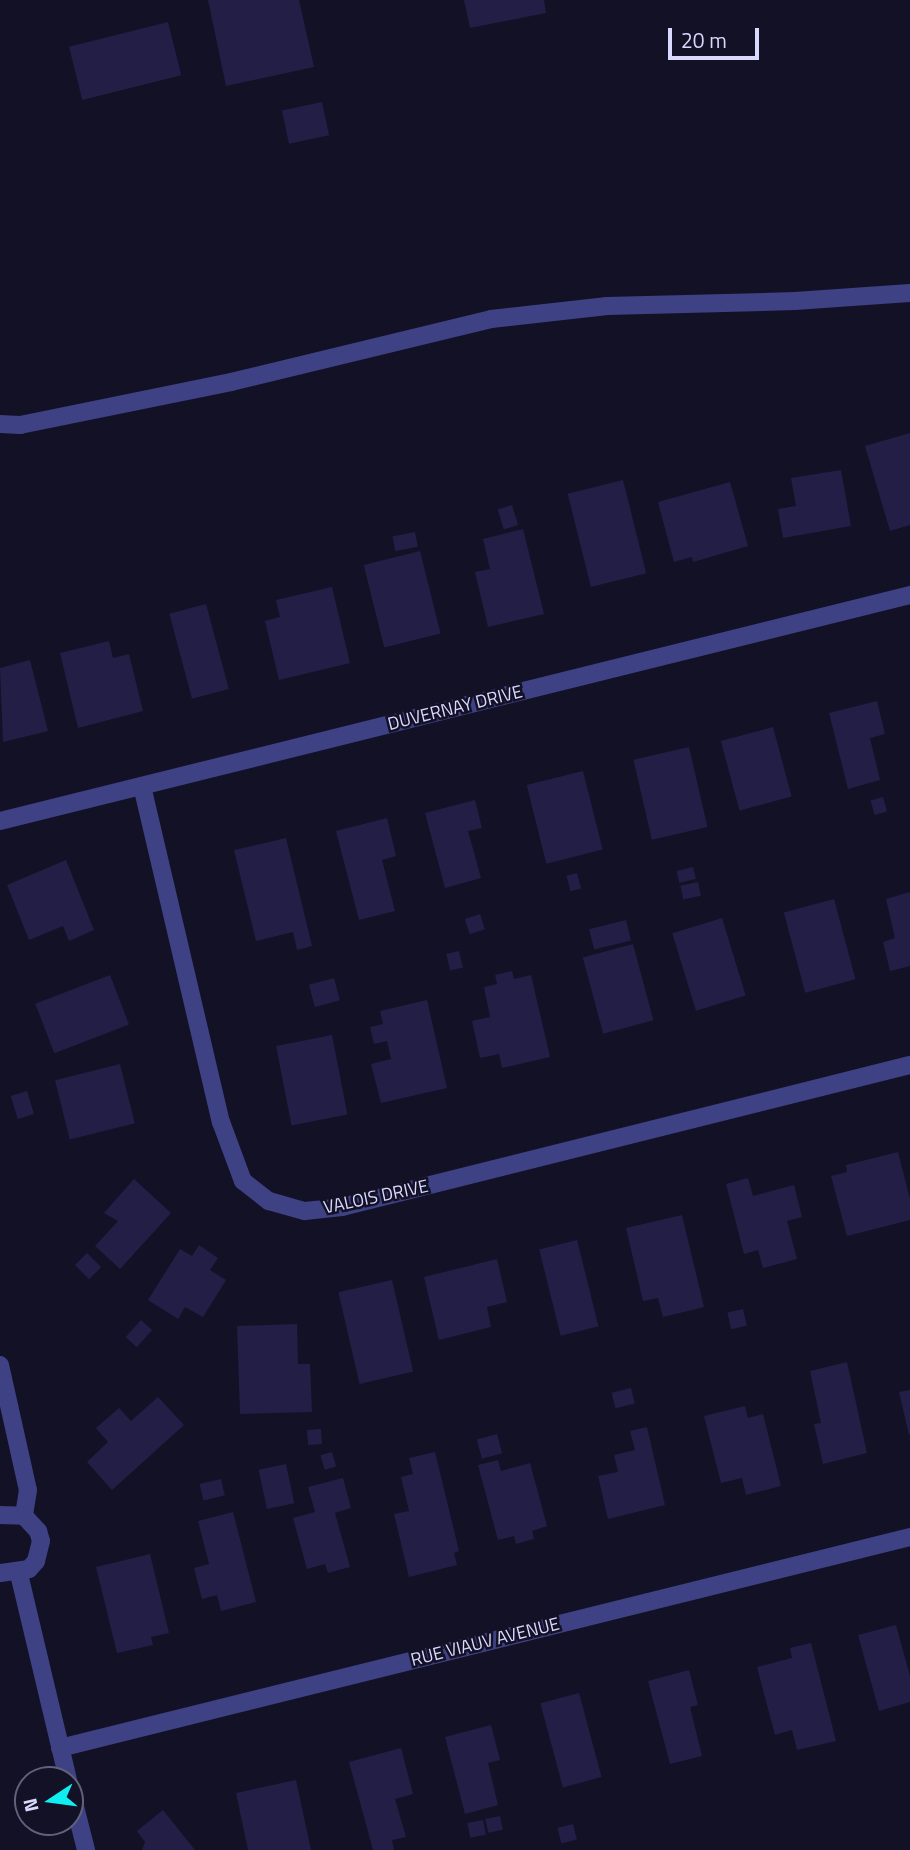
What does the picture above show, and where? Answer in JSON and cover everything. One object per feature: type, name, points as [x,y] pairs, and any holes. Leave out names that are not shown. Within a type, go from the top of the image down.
[{"type":"street","points":[[0,424],[20,425],[231,382],[491,319],[607,306],[795,301],[910,293]]},
{"type":"street","name":"DUVERNAY DRIVE","points":[[0,821],[910,595]]},
{"type":"street","name":"VALOIS DRIVE","points":[[142,786],[221,1122],[243,1181],[269,1201],[305,1211],[342,1207],[910,1065]]},
{"type":"street","points":[[0,1365],[28,1490],[23,1516]]},
{"type":"street","points":[[0,1515],[23,1516],[38,1531],[41,1541],[36,1562],[19,1574],[0,1573]]},
{"type":"street","name":"RUE VIAUV AVENUE","points":[[60,1748],[910,1536]]},
{"type":"street","points":[[19,1574],[64,1766]]},
{"type":"building","points":[[208,0],[299,0],[314,67],[226,86]]},
{"type":"building","points":[[464,0],[544,0],[546,13],[470,28]]},
{"type":"building","points":[[168,22],[181,75],[82,100],[69,47]]},
{"type":"building","points":[[322,102],[329,135],[289,144],[282,111]]},
{"type":"building","points":[[910,433],[910,525],[890,531],[865,446]]},
{"type":"building","points":[[841,470],[851,526],[783,538],[778,509],[796,506],[791,478]]},
{"type":"building","points":[[623,480],[646,573],[591,587],[568,494]]},
{"type":"building","points":[[730,482],[748,546],[693,562],[692,557],[674,562],[658,502]]},
{"type":"building","points":[[512,505],[518,525],[504,529],[498,509]]},
{"type":"building","points":[[523,529],[544,614],[488,627],[475,572],[490,569],[483,539]]},
{"type":"building","points":[[415,532],[418,547],[395,551],[392,536]]},
{"type":"building","points":[[420,551],[441,633],[384,648],[364,565]]},
{"type":"building","points":[[332,587],[350,663],[279,680],[265,621],[280,617],[276,600]]},
{"type":"building","points":[[206,604],[229,689],[192,699],[169,614]]},
{"type":"building","points":[[109,641],[113,658],[129,654],[143,711],[78,728],[60,653]]},
{"type":"building","points":[[30,660],[48,731],[3,742],[0,668]]},
{"type":"building","points":[[877,701],[885,734],[870,738],[880,780],[848,789],[829,713]]},
{"type":"building","points":[[773,727],[792,797],[739,811],[721,741]]},
{"type":"building","points":[[689,747],[707,827],[652,840],[633,760]]},
{"type":"building","points":[[583,771],[603,850],[546,864],[527,785]]},
{"type":"building","points":[[883,797],[887,811],[875,815],[871,801]]},
{"type":"building","points":[[475,800],[482,828],[468,831],[481,878],[445,888],[425,813]]},
{"type":"building","points":[[387,818],[396,856],[382,860],[395,911],[359,920],[336,831]]},
{"type":"building","points":[[286,838],[312,946],[297,950],[293,932],[256,941],[234,850]]},
{"type":"building","points":[[66,860],[94,930],[69,941],[63,926],[29,940],[7,885]]},
{"type":"building","points":[[693,867],[696,879],[679,883],[677,871]]},
{"type":"building","points":[[577,873],[581,888],[571,891],[566,876]]},
{"type":"building","points":[[698,882],[701,896],[683,899],[680,886]]},
{"type":"building","points":[[910,892],[910,966],[890,971],[883,942],[895,938],[886,899]]},
{"type":"building","points":[[834,899],[855,979],[805,993],[784,912]]},
{"type":"building","points":[[480,914],[485,929],[470,934],[465,919]]},
{"type":"building","points":[[722,918],[746,995],[696,1011],[672,933]]},
{"type":"building","points":[[626,920],[631,940],[594,950],[589,929]]},
{"type":"building","points":[[633,944],[653,1020],[603,1034],[583,957]]},
{"type":"building","points":[[459,951],[463,968],[450,970],[446,954]]},
{"type":"building","points":[[512,971],[514,979],[531,975],[550,1057],[502,1068],[499,1054],[480,1058],[472,1021],[490,1017],[484,987],[497,984],[495,975]]},
{"type":"building","points":[[110,975],[129,1024],[54,1053],[35,1004]]},
{"type":"building","points":[[334,978],[340,1000],[315,1007],[309,985]]},
{"type":"building","points":[[427,1000],[447,1088],[381,1103],[371,1064],[391,1059],[387,1041],[374,1044],[370,1027],[383,1024],[380,1011]]},
{"type":"building","points":[[332,1035],[347,1115],[292,1125],[276,1046]]},
{"type":"building","points":[[120,1064],[135,1123],[70,1139],[55,1080]]},
{"type":"building","points":[[27,1091],[34,1114],[18,1119],[11,1096]]},
{"type":"building","points":[[898,1152],[910,1199],[910,1220],[847,1236],[831,1176],[847,1172],[846,1165]]},
{"type":"building","points":[[748,1178],[753,1196],[794,1185],[802,1217],[787,1221],[797,1259],[763,1268],[758,1250],[744,1254],[726,1184]]},
{"type":"building","points":[[134,1179],[171,1213],[120,1269],[95,1246],[118,1221],[104,1213]]},
{"type":"building","points":[[682,1215],[704,1307],[663,1317],[658,1298],[643,1301],[626,1228]]},
{"type":"building","points":[[577,1240],[599,1326],[561,1336],[539,1249]]},
{"type":"building","points":[[199,1245],[218,1258],[210,1270],[226,1280],[203,1317],[185,1307],[178,1319],[148,1300],[180,1249],[192,1256]]},
{"type":"building","points":[[87,1253],[101,1267],[89,1279],[75,1265]]},
{"type":"building","points":[[497,1259],[507,1302],[487,1307],[491,1327],[439,1340],[424,1277]]},
{"type":"building","points":[[392,1280],[413,1372],[360,1384],[338,1292]]},
{"type":"building","points":[[743,1309],[747,1326],[731,1329],[727,1313]]},
{"type":"building","points":[[141,1320],[152,1330],[137,1347],[126,1337]]},
{"type":"building","points":[[297,1324],[298,1364],[310,1364],[312,1412],[240,1414],[237,1326]]},
{"type":"building","points":[[847,1362],[867,1453],[823,1464],[814,1424],[821,1423],[810,1371]]},
{"type":"building","points":[[631,1388],[635,1404],[615,1408],[612,1393]]},
{"type":"building","points":[[910,1390],[910,1434],[909,1435],[899,1392]]},
{"type":"building","points":[[158,1397],[184,1425],[112,1490],[87,1462],[108,1442],[96,1428],[119,1408],[131,1421]]},
{"type":"building","points":[[745,1406],[748,1418],[763,1414],[781,1486],[746,1495],[742,1478],[721,1483],[704,1416]]},
{"type":"building","points":[[647,1427],[665,1505],[608,1519],[598,1476],[618,1472],[614,1455],[635,1450],[630,1431]]},
{"type":"building","points":[[321,1429],[322,1444],[308,1445],[307,1430]]},
{"type":"building","points":[[497,1434],[502,1453],[482,1459],[477,1439]]},
{"type":"building","points":[[332,1452],[336,1466],[325,1470],[320,1455]]},
{"type":"building","points":[[435,1452],[459,1551],[454,1553],[457,1565],[409,1577],[394,1514],[409,1511],[401,1477],[413,1474],[409,1458]]},
{"type":"building","points":[[498,1460],[501,1471],[530,1463],[547,1526],[532,1531],[534,1539],[516,1544],[514,1536],[498,1540],[478,1465]]},
{"type":"building","points":[[286,1464],[294,1503],[267,1509],[259,1470]]},
{"type":"building","points":[[343,1478],[351,1508],[335,1513],[350,1567],[328,1573],[325,1564],[307,1569],[293,1518],[315,1512],[308,1487]]},
{"type":"building","points":[[221,1479],[225,1496],[203,1501],[200,1484]]},
{"type":"building","points":[[233,1512],[256,1602],[221,1611],[217,1595],[202,1599],[194,1568],[209,1564],[198,1521]]},
{"type":"building","points":[[150,1554],[169,1633],[151,1637],[153,1645],[117,1653],[96,1567]]},
{"type":"building","points":[[896,1625],[910,1676],[910,1702],[879,1711],[858,1635]]},
{"type":"building","points":[[811,1643],[836,1741],[797,1750],[792,1730],[775,1735],[757,1667],[792,1658],[790,1648]]},
{"type":"building","points":[[689,1670],[698,1705],[690,1707],[702,1756],[670,1764],[648,1681]]},
{"type":"building","points":[[579,1693],[602,1777],[563,1787],[540,1703]]},
{"type":"building","points":[[491,1725],[500,1760],[488,1763],[498,1805],[465,1814],[445,1737]]},
{"type":"building","points":[[401,1748],[413,1794],[395,1799],[406,1837],[392,1840],[394,1850],[373,1850],[349,1762]]},
{"type":"building","points":[[296,1780],[311,1850],[248,1850],[236,1793]]},
{"type":"building","points":[[163,1810],[195,1850],[142,1850],[145,1842],[137,1831]]},
{"type":"building","points":[[500,1816],[503,1830],[488,1833],[485,1819]]},
{"type":"building","points":[[483,1820],[486,1835],[470,1838],[467,1823]]},
{"type":"building","points":[[573,1824],[577,1840],[561,1843],[557,1828]]}]
